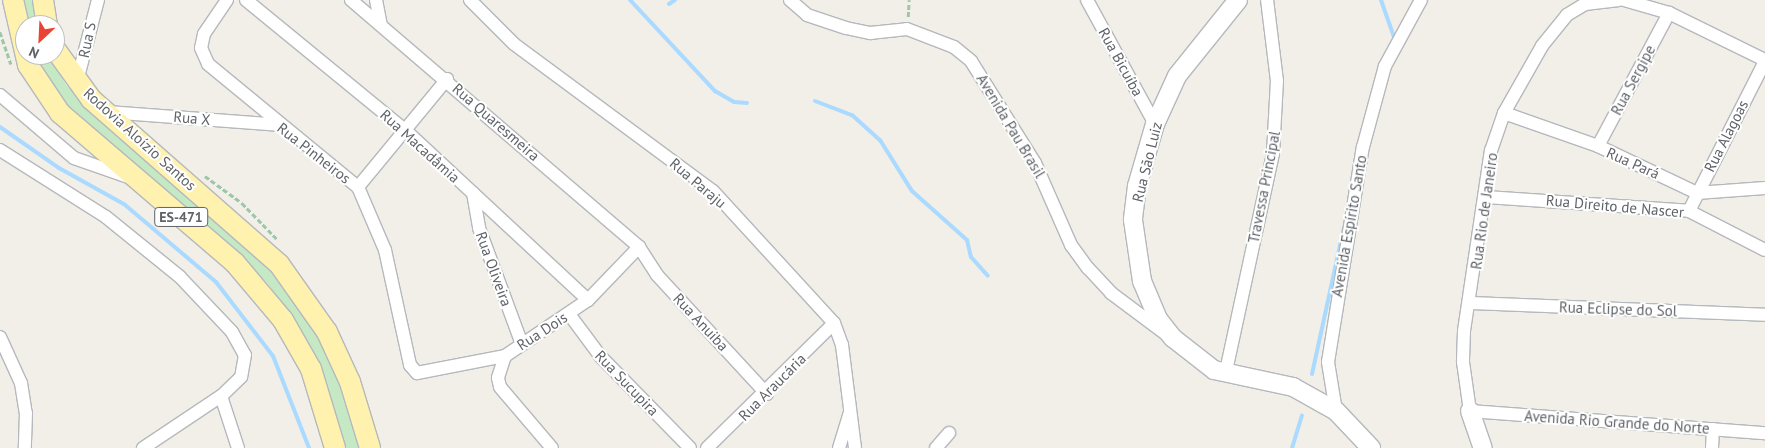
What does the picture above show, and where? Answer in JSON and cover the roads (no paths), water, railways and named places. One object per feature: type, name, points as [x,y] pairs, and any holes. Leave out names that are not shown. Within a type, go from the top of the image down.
[{"type":"main road","name":"Rodovia Aloízio Santos","points":[[13,0],[20,46],[39,86],[60,113],[235,263],[283,320],[311,369],[334,448]]},
{"type":"main road","points":[[43,0],[45,15]]},
{"type":"main road","name":"Rodovia Aloízio Santos","points":[[65,64],[77,81],[105,112],[279,264],[327,332],[350,382],[370,448]]},
{"type":"street","name":"Rua S","points":[[77,81],[98,0]]},
{"type":"street","name":"Rua Pinheiros","points":[[227,0],[204,34],[202,48],[208,64],[279,125],[358,187],[385,250],[410,365],[422,374]]},
{"type":"street","name":"Rua Macadâmia","points":[[246,0],[405,130],[588,300]]},
{"type":"street","name":"Rua Quaresmeira","points":[[351,0],[447,79],[639,247]]},
{"type":"street","points":[[376,0],[381,24]]},
{"type":"street","name":"Rua Paraju","points":[[470,0],[514,44],[713,191],[834,323],[842,345],[852,405],[855,448]]},
{"type":"street","name":"Avenida Pau Brasil","points":[[790,0],[807,15],[846,28],[870,33],[907,29],[954,47],[971,61],[1035,163],[1071,245],[1088,268],[1143,320],[1173,338]]},
{"type":"street","points":[[1090,6],[1101,0]]},
{"type":"street","name":"Rua São Luiz","points":[[1238,0],[1177,76],[1156,124],[1137,186],[1133,220],[1145,288],[1173,338],[1214,370],[1226,371],[1294,388],[1336,411]]},
{"type":"street","name":"Travessa Principal","points":[[1226,371],[1273,154],[1277,81],[1267,0]]},
{"type":"street","name":"Avenida Espírito Santo","points":[[1336,411],[1328,362],[1362,147],[1385,66],[1421,0]]},
{"type":"street","name":"Rua Rio de Janeiro","points":[[1482,448],[1470,411],[1462,362],[1491,150],[1504,113],[1542,46],[1567,15],[1585,4],[1619,0]]},
{"type":"street","points":[[1624,0],[1669,13],[1765,60]]},
{"type":"street","name":"Rua Bicuíba","points":[[1090,6],[1156,124]]},
{"type":"street","name":"Rua Sergipe","points":[[1598,146],[1669,13]]},
{"type":"street","name":"Rua Alagoas","points":[[1689,211],[1765,60]]},
{"type":"street","points":[[358,187],[447,79]]},
{"type":"street","points":[[0,96],[74,158],[136,179]]},
{"type":"street","name":"Rua X","points":[[105,112],[279,125]]},
{"type":"street","name":"Rua Pará","points":[[1504,113],[1598,146],[1697,193],[1765,188]]},
{"type":"street","points":[[0,150],[106,217],[180,277],[232,332],[246,367],[221,396],[143,448]]},
{"type":"street","name":"Rua Oliveira","points":[[473,193],[478,228],[522,344]]},
{"type":"street","name":"Rua Direito de Nascer","points":[[1486,197],[1689,211],[1765,250]]},
{"type":"street","name":"Rua Dois","points":[[422,374],[505,356],[588,300],[639,247]]},
{"type":"street","name":"Rua Anuiba","points":[[639,247],[657,275],[767,394]]},
{"type":"street","name":"Rua Eclipse do Sol","points":[[1471,303],[1765,316]]},
{"type":"street","name":"Rua Sucupira","points":[[569,314],[601,358],[690,448]]},
{"type":"street","name":"Rua Araucária","points":[[708,448],[767,394],[834,323]]},
{"type":"street","points":[[1,339],[21,383],[26,413],[25,448]]},
{"type":"street","points":[[505,356],[498,378],[500,386],[552,448]]},
{"type":"street","points":[[221,396],[238,448]]},
{"type":"street","points":[[838,448],[852,405]]},
{"type":"street","points":[[1336,411],[1371,448]]},
{"type":"street","name":"Avenida Rio Grande do Norte","points":[[1470,411],[1765,433]]},
{"type":"street","points":[[1712,448],[1713,430]]},
{"type":"street","points":[[936,448],[949,433]]},
{"type":"waterway","points":[[630,0],[715,91],[734,102],[747,103]]},
{"type":"waterway","points":[[669,4],[675,0]]},
{"type":"waterway","points":[[1381,0],[1395,40]]},
{"type":"waterway","points":[[815,101],[852,115],[880,140],[912,191],[967,240],[971,257],[988,276]]},
{"type":"waterway","points":[[0,127],[59,168],[124,204],[216,282],[273,356],[309,448]]},
{"type":"waterway","points":[[1312,374],[1344,227]]},
{"type":"waterway","points":[[1292,448],[1302,416]]}]
